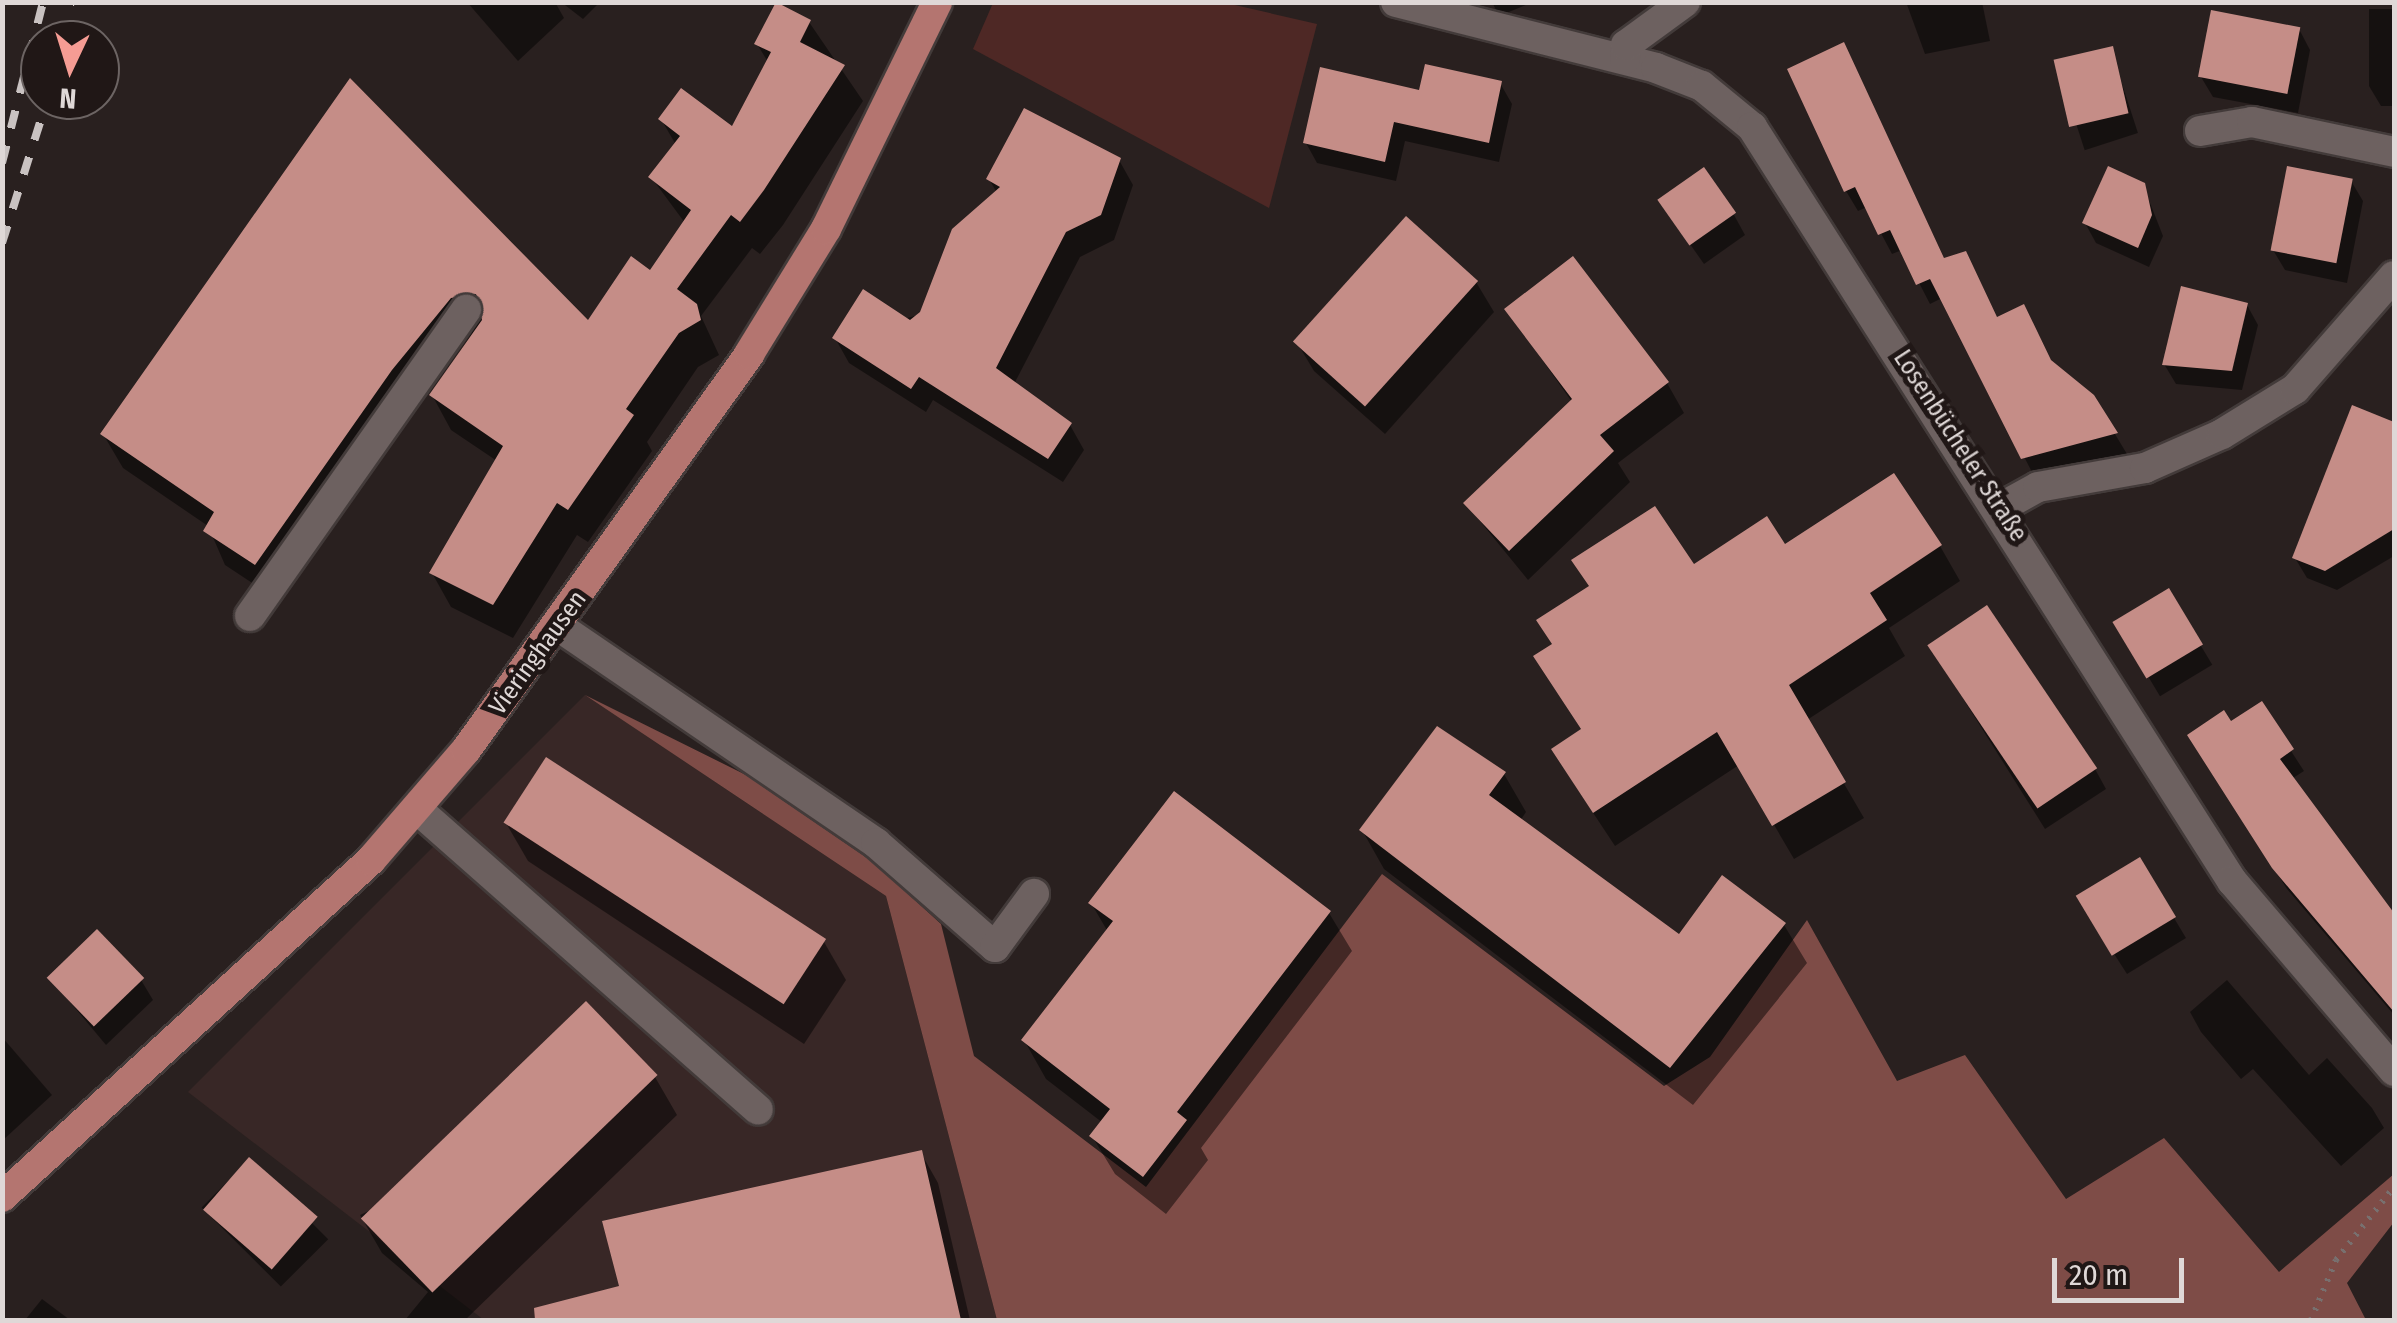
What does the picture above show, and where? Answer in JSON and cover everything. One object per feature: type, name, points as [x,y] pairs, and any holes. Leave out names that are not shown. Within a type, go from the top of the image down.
[{"type":"main road","name":"Vieringhausen","points":[[2,1197],[418,810],[558,626],[816,245],[937,2]]},
{"type":"street","name":"Losenbücheler Straße","points":[[1396,2],[1625,60],[1702,86],[1752,127],[2000,508],[2232,882],[2394,1072]]},
{"type":"street","points":[[1625,60],[1626,46],[1685,2]]},
{"type":"street","points":[[2200,131],[2252,122],[2394,152]]},
{"type":"street","points":[[2000,508],[2038,486],[2146,468],[2222,434],[2295,389],[2394,276]]},
{"type":"street","points":[[250,616],[466,310]]},
{"type":"street","points":[[558,626],[876,844],[995,947],[1034,894]]},
{"type":"street","points":[[418,810],[758,1110]]},
{"type":"path","points":[[2312,1320],[2336,1260],[2394,1187]]},
{"type":"shaded area","points":[[993,3],[1226,3],[1317,24],[1269,208],[973,49]]},
{"type":"shaded area","points":[[585,695],[886,896],[997,1320],[484,1320],[188,1092]]},
{"type":"shaded area","points":[[585,695],[746,775],[873,862],[941,924],[974,1056],[1146,1187],[1382,874],[1664,1086],[1710,1057],[1807,920],[1897,1081],[1965,1055],[2066,1199],[2164,1138],[2279,1272],[2394,1174],[2394,1222],[2347,1283],[2366,1320],[997,1320],[886,896]]},
{"type":"building","points":[[776,2],[811,20],[800,42],[845,65],[740,222],[731,215],[677,289],[697,304],[701,320],[679,333],[626,409],[634,415],[568,510],[557,503],[493,605],[429,573],[503,446],[429,395],[482,320],[476,294],[451,298],[392,370],[255,565],[203,531],[214,512],[100,434],[350,78],[588,320],[631,256],[650,270],[691,210],[648,177],[680,136],[658,119],[681,88],[732,126],[771,52],[754,44]]},
{"type":"building","points":[[2211,10],[2300,27],[2287,94],[2198,77]]},
{"type":"building","points":[[1844,42],[1944,258],[1966,251],[1997,317],[2024,304],[2051,360],[2094,395],[2118,433],[2021,459],[1930,279],[1916,285],[1890,230],[1878,235],[1855,187],[1844,192],[1787,69]]},
{"type":"building","points":[[2113,46],[2129,113],[2069,127],[2054,60]]},
{"type":"building","points":[[1425,64],[1502,81],[1489,143],[1394,122],[1385,162],[1303,143],[1320,67],[1419,90]]},
{"type":"building","points":[[1024,108],[1121,158],[1101,215],[1066,232],[996,368],[1072,423],[1048,459],[919,377],[911,389],[832,338],[863,289],[910,320],[920,312],[952,229],[1000,187],[986,179]]},
{"type":"building","points":[[2108,166],[2145,183],[2152,215],[2138,248],[2082,223]]},
{"type":"building","points":[[2287,166],[2353,179],[2336,263],[2271,250]]},
{"type":"building","points":[[1704,167],[1736,213],[1689,246],[1657,200]]},
{"type":"building","points":[[1406,216],[1478,281],[1365,406],[1293,342]]},
{"type":"building","points":[[1573,256],[1669,382],[1600,435],[1614,451],[1509,551],[1463,503],[1572,399],[1504,309]]},
{"type":"building","points":[[2181,286],[2248,303],[2232,371],[2162,365]]},
{"type":"building","points":[[2352,405],[2394,422],[2394,529],[2325,571],[2292,558]]},
{"type":"building","points":[[1894,473],[1942,545],[1870,593],[1887,620],[1789,685],[1846,782],[1772,826],[1717,732],[1593,813],[1551,749],[1581,729],[1533,656],[1552,644],[1536,620],[1589,586],[1571,560],[1655,506],[1694,564],[1767,516],[1785,544]]},
{"type":"building","points":[[2169,588],[2203,645],[2146,679],[2112,622]]},
{"type":"building","points":[[1987,605],[2097,768],[2037,809],[1927,645]]},
{"type":"building","points":[[2262,701],[2294,749],[2280,759],[2394,913],[2394,1012],[2272,868],[2187,735],[2224,710],[2231,721]]},
{"type":"building","points":[[1437,726],[1506,772],[1489,795],[1679,934],[1722,875],[1786,923],[1670,1068],[1359,830]]},
{"type":"building","points":[[546,757],[826,939],[784,1004],[504,822]]},
{"type":"building","points":[[1174,791],[1331,911],[1177,1112],[1187,1120],[1143,1177],[1089,1136],[1110,1109],[1021,1040],[1113,921],[1088,903]]},
{"type":"building","points":[[2140,857],[2176,917],[2112,956],[2076,896]]},
{"type":"building","points":[[97,929],[144,978],[94,1027],[47,978]]},
{"type":"building","points":[[586,1001],[658,1075],[432,1293],[361,1218]]},
{"type":"building","points":[[922,1150],[961,1320],[535,1320],[534,1308],[619,1286],[602,1221]]},
{"type":"building","points":[[249,1157],[318,1217],[272,1270],[203,1210]]},
{"type":"railway","points":[[2,163],[43,2]]},
{"type":"railway","points":[[67,20],[71,2]]},
{"type":"railway","points":[[2,243],[41,120]]}]
